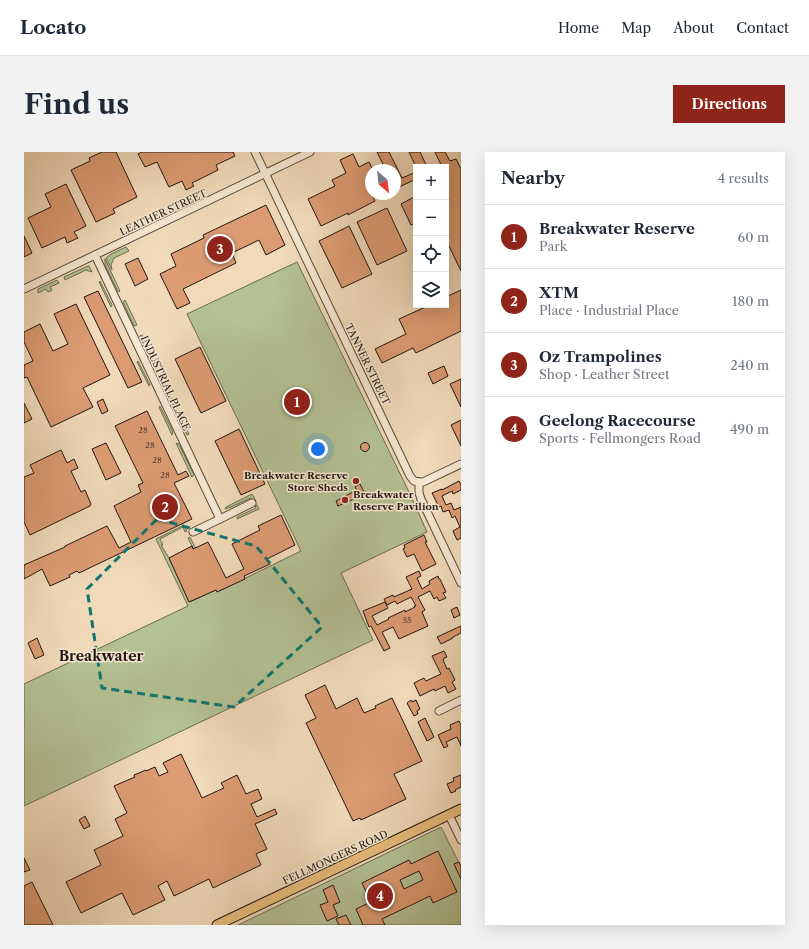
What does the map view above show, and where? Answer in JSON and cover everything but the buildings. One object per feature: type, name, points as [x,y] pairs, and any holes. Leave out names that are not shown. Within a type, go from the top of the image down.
[{"type":"main road","name":"FELLMONGERS ROAD","points":[[217,925],[461,809]]},
{"type":"street","name":"TANNER STREET","points":[[255,152],[410,476],[414,482],[419,482]]},
{"type":"street","name":"LEATHER STREET","points":[[24,289],[310,152]]},
{"type":"street","name":"INDUSTRIAL PLACE","points":[[95,255],[220,519]]},
{"type":"street","points":[[461,464],[423,482],[419,482],[419,493],[421,499],[461,583]]},
{"type":"street","points":[[193,532],[252,503]]},
{"type":"street","points":[[439,711],[461,700]]},
{"type":"street","points":[[449,815],[461,840]]},
{"type":"highlighted area","points":[[157,519],[256,546],[322,627],[234,707],[102,688],[87,589]]},
{"type":"green space","points":[[126,247],[129,251],[114,258],[111,265],[112,270],[106,258]]},
{"type":"green space","points":[[105,259],[120,291],[118,292],[105,265]]},
{"type":"green space","points":[[297,262],[427,532],[341,573],[373,640],[24,806],[24,684],[188,606],[156,539],[184,525],[187,531],[185,532],[183,527],[160,539],[163,545],[161,545],[169,558],[190,602],[213,591],[188,538],[190,537],[217,592],[301,551],[187,314]]},
{"type":"green space","points":[[88,266],[92,272],[86,270],[65,280],[64,277]]},
{"type":"green space","points":[[57,280],[59,283],[50,287],[52,290],[48,292],[46,289],[38,293],[38,289]]},
{"type":"green space","points":[[100,281],[112,305],[111,307],[99,282]]},
{"type":"green space","points":[[125,300],[137,325],[134,326],[123,302]]},
{"type":"green space","points":[[142,335],[153,358],[151,360],[140,337]]},
{"type":"green space","points":[[138,361],[150,385],[149,386],[137,362]]},
{"type":"green space","points":[[163,381],[175,404],[173,405],[161,382]]},
{"type":"green space","points":[[160,406],[173,432],[172,435],[159,407]]},
{"type":"green space","points":[[177,410],[189,434],[187,435],[175,411]]},
{"type":"green space","points":[[176,443],[179,444],[194,475],[192,477]]},
{"type":"green space","points":[[252,494],[256,501],[253,502],[251,498],[225,509],[226,507]]},
{"type":"green space","points":[[255,505],[257,505],[259,509],[237,519],[237,517],[256,508]]},
{"type":"green space","points":[[441,827],[461,867],[461,925],[238,925]]},
{"type":"place","name":"Oz Trampolines","points":[[220,249]]},
{"type":"place","name":"Breakwater Reserve","points":[[297,402]]},
{"type":"place","name":"Breakwater Reserve Store Sheds","points":[[356,481]]},
{"type":"place","name":"Breakwater Reserve Pavilion","points":[[345,500]]},
{"type":"place","name":"XTM","points":[[165,507]]},
{"type":"place","name":"Geelong Racecourse","points":[[380,896]]},
{"type":"district","name":"Breakwater","points":[[101,656]]}]
